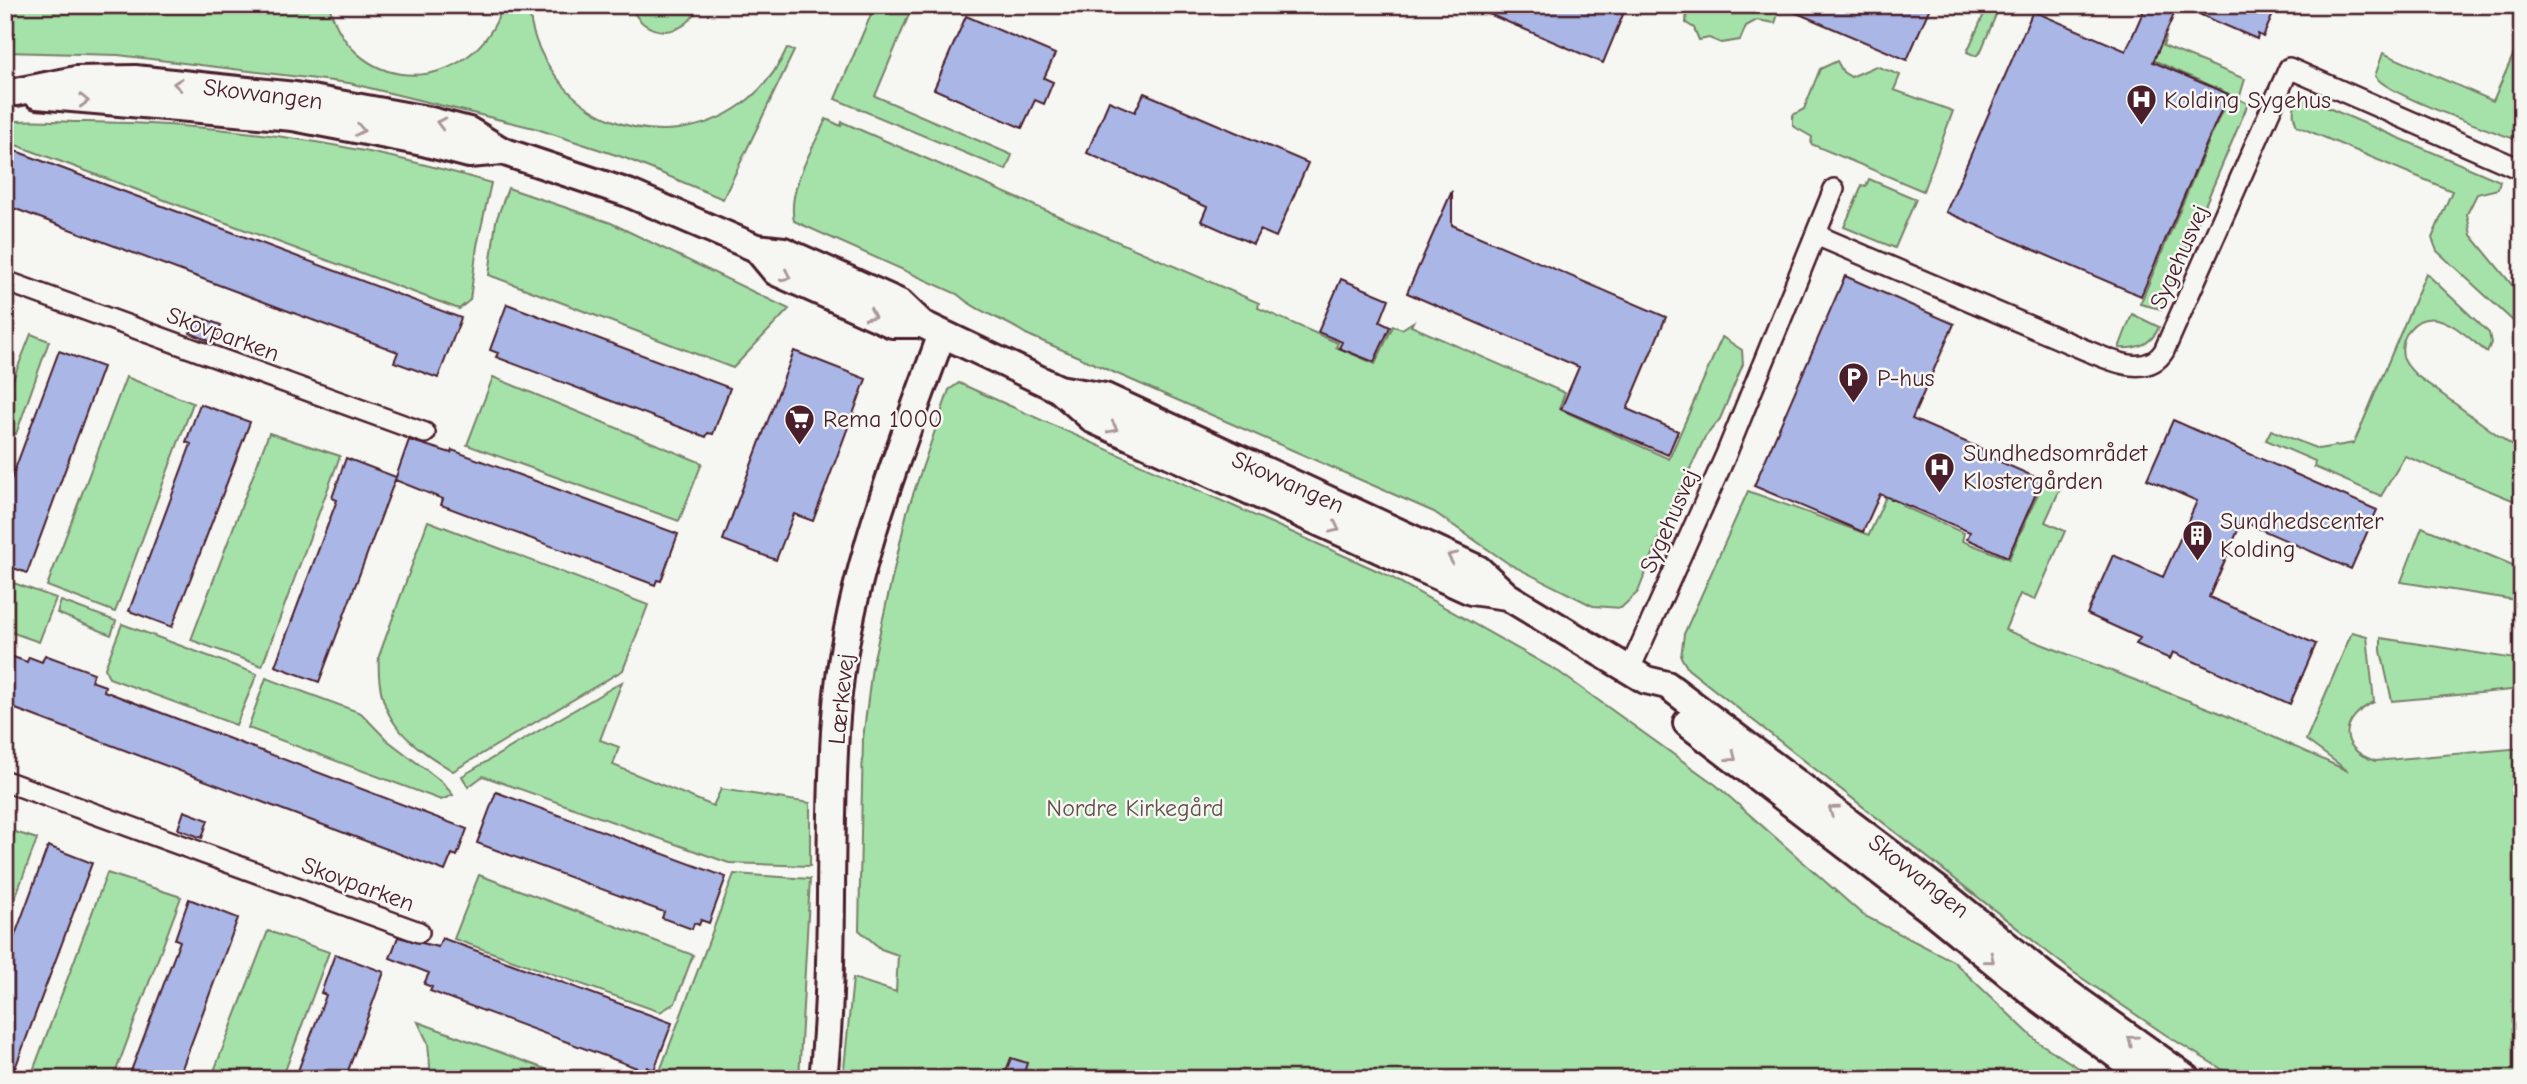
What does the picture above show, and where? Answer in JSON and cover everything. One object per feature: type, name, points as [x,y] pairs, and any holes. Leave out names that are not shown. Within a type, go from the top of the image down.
[{"type":"street","name":"Sygehusvej","points":[[1638,674],[1816,235],[2083,349],[2120,363],[2141,365],[2157,360],[2164,351],[2289,68],[2343,89],[2522,170]]},
{"type":"street","name":"Skovvangen","points":[[11,93],[76,101],[135,102],[293,117],[423,142],[469,154],[502,151],[628,193],[756,248],[776,272],[892,324],[932,329],[1059,389],[1094,419],[1471,591],[1507,596],[1638,674],[1667,685],[1946,896],[2048,979],[2189,1079]]},
{"type":"street","points":[[1816,235],[1835,189]]},
{"type":"street","name":"Skovparken","points":[[5,281],[425,433]]},
{"type":"street","name":"Lærkevej","points":[[823,1079],[831,956],[836,716],[851,619],[865,558],[932,329]]},
{"type":"street","name":"Skovvangen","points":[[1638,674],[1657,699],[1937,915],[2035,995],[2149,1079]]},
{"type":"street","name":"Skovparken","points":[[5,781],[419,932]]},
{"type":"green space","points":[[5,5],[115,5],[145,11],[192,5],[329,5],[342,36],[363,58],[387,71],[414,75],[442,70],[467,57],[488,35],[503,5],[529,5],[537,42],[555,75],[581,102],[611,120],[644,129],[678,129],[712,121],[742,104],[768,80],[787,48],[794,51],[723,199],[625,158],[534,128],[349,83],[118,55],[5,52]]},
{"type":"green space","points":[[631,5],[698,5],[685,25],[664,31],[644,24]]},
{"type":"green space","points":[[875,5],[913,5],[875,96],[1012,155],[1006,170],[835,99]]},
{"type":"green space","points":[[1684,5],[1764,5],[1779,11],[1775,23],[1757,20],[1746,26],[1740,40],[1721,43],[1709,38],[1699,40],[1694,28],[1686,23],[1687,8]]},
{"type":"green space","points":[[1988,5],[2000,5],[1981,51],[1976,56],[1967,52]]},
{"type":"green space","points":[[2152,32],[2166,37],[2163,46],[2245,79],[2239,99],[2248,104],[2161,309],[2140,304],[2229,94],[2142,55]]},
{"type":"green space","points":[[2522,35],[2522,120],[2514,139],[2417,102],[2383,84],[2375,76],[2383,53],[2493,101]]},
{"type":"green space","points":[[1837,61],[1843,72],[1851,77],[1876,66],[1900,75],[1894,90],[1953,111],[1923,191],[1811,144],[1812,137],[1793,126],[1793,115],[1804,109],[1820,69]]},
{"type":"green space","points":[[2305,98],[2500,181],[2498,189],[2477,194],[2467,214],[2471,235],[2522,297],[2522,321],[2513,321],[2437,251],[2432,238],[2452,191],[2297,126],[2294,107],[2297,100]]},
{"type":"green space","points":[[826,119],[841,126],[842,122],[1259,303],[1258,308],[1338,343],[1336,347],[1375,364],[1393,326],[1402,329],[1413,322],[1411,326],[1565,393],[1559,409],[1669,459],[1722,337],[1742,350],[1743,364],[1720,419],[1705,437],[1669,513],[1638,592],[1621,608],[1593,606],[1509,564],[1434,512],[1026,334],[973,306],[957,294],[794,221],[794,195],[798,182]]},
{"type":"green space","points":[[35,120],[136,123],[239,131],[392,157],[491,183],[477,246],[470,300],[459,309],[5,141],[5,122]]},
{"type":"green space","points":[[1869,179],[1916,199],[1895,248],[1844,227],[1862,186],[1866,186]]},
{"type":"green space","points":[[508,188],[611,223],[789,309],[733,368],[489,275],[496,221]]},
{"type":"green space","points":[[2426,273],[2489,333],[2491,343],[2487,352],[2463,332],[2443,321],[2421,320],[2410,329],[2403,342],[2404,360],[2416,375],[2522,453],[2522,504],[2405,456],[2381,496],[2314,467],[2315,461],[2266,440],[2271,430],[2318,449],[2354,443]]},
{"type":"green space","points":[[2132,314],[2159,327],[2143,345],[2119,348]]},
{"type":"green space","points":[[31,334],[49,341],[16,434],[5,430],[5,400]]},
{"type":"green space","points":[[126,377],[193,403],[115,612],[47,586]]},
{"type":"green space","points":[[493,377],[702,463],[679,521],[467,445]]},
{"type":"green space","name":"Nordre Kirkegård","points":[[959,383],[1387,575],[1559,672],[1716,785],[1863,915],[1953,961],[2038,1042],[2096,1079],[843,1079],[853,978],[896,992],[898,955],[881,949],[859,930],[863,739],[872,667],[907,512],[949,390]]},
{"type":"green space","points":[[1918,424],[1934,430],[1902,506],[1964,533],[1962,541],[2009,559],[2044,480],[2061,487],[2045,522],[2065,531],[2035,600],[2020,594],[2005,630],[2218,712],[2348,771],[2306,740],[2352,632],[2367,636],[2374,702],[2355,716],[2350,724],[2349,741],[2362,755],[2375,761],[2522,748],[2519,794],[2522,816],[2522,1079],[2238,1079],[2166,1035],[2073,972],[1688,669],[1681,657],[1684,634],[1748,491],[1869,535]]},
{"type":"green space","points":[[269,433],[340,456],[262,666],[191,640]]},
{"type":"green space","points":[[428,521],[648,605],[623,670],[453,771],[420,749],[396,725],[382,696],[379,678],[379,656]]},
{"type":"green space","points":[[2422,527],[2522,569],[2522,601],[2401,582]]},
{"type":"green space","points":[[5,580],[56,598],[39,642],[5,630]]},
{"type":"green space","points":[[61,601],[116,621],[111,635],[57,613]]},
{"type":"green space","points":[[122,624],[257,674],[236,725],[109,678],[105,668]]},
{"type":"green space","points":[[2381,638],[2522,660],[2522,689],[2392,701],[2381,651]]},
{"type":"green space","points":[[266,678],[361,713],[387,740],[442,782],[453,795],[441,800],[248,728]]},
{"type":"green space","points":[[622,682],[600,740],[619,747],[613,765],[713,806],[721,789],[810,803],[810,866],[729,863],[483,776],[468,787],[462,776]]},
{"type":"green space","points":[[15,832],[37,839],[5,925],[5,853]]},
{"type":"green space","points":[[107,873],[181,897],[113,1079],[30,1079]]},
{"type":"green space","points":[[734,874],[810,879],[799,1079],[657,1079]]},
{"type":"green space","points":[[479,875],[693,955],[675,1003],[660,1012],[454,939]]},
{"type":"green space","points":[[268,931],[329,952],[282,1079],[211,1079]]},
{"type":"green space","points":[[418,1022],[574,1079],[431,1079],[428,1043]]},
{"type":"building","points":[[1468,5],[1627,5],[1603,63]]},
{"type":"building","points":[[1778,5],[1931,5],[1907,60]]},
{"type":"building","name":"Kolding Sygehus","points":[[2146,5],[2178,5],[2153,62],[2228,94],[2141,296],[1946,212],[2033,11],[2126,51]]},
{"type":"building","name":"Kolding Sygehus","points":[[2178,5],[2277,5],[2263,37],[2258,34],[2257,39]]},
{"type":"building","points":[[966,16],[1055,54],[1044,78],[1053,82],[1044,104],[1035,100],[1022,128],[934,89]]},
{"type":"building","points":[[1144,93],[1308,163],[1276,237],[1260,230],[1253,244],[1201,221],[1207,207],[1087,153],[1109,101],[1135,112]]},
{"type":"building","points":[[5,147],[461,318],[438,378],[394,362],[398,352],[5,205]]},
{"type":"building","points":[[1452,191],[1452,225],[1666,317],[1627,409],[1678,431],[1668,455],[1561,409],[1579,367],[1407,293]]},
{"type":"building","name":"P-hus","points":[[1845,276],[1954,324],[1912,419],[1989,452],[1987,456],[2042,480],[2008,557],[1967,539],[1970,532],[1880,494],[1863,532],[1754,486]]},
{"type":"building","points":[[1341,279],[1389,299],[1380,322],[1390,327],[1374,362],[1339,348],[1342,342],[1318,332]]},
{"type":"building","points":[[507,304],[730,388],[713,434],[708,433],[706,437],[496,357],[498,353],[490,350]]},
{"type":"building","points":[[197,316],[221,325],[214,343],[190,333]]},
{"type":"building","points":[[59,351],[103,367],[27,573],[5,565],[5,496]]},
{"type":"building","name":"Rema 1000","points":[[794,351],[866,379],[813,521],[794,514],[776,560],[723,540]]},
{"type":"building","points":[[200,404],[250,422],[172,627],[129,611],[191,444],[186,442]]},
{"type":"building","name":"Sundhedscenter Kolding","points":[[2173,420],[2377,510],[2351,569],[2242,521],[2209,597],[2316,644],[2290,704],[2173,652],[2170,659],[2136,644],[2140,638],[2087,614],[2113,555],[2163,577],[2197,501],[2147,479]]},
{"type":"building","points":[[409,440],[451,453],[452,450],[678,534],[661,581],[657,580],[655,585],[441,505],[443,499],[395,480]]},
{"type":"building","points":[[346,458],[396,477],[319,682],[275,666],[337,500],[332,498]]},
{"type":"building","points":[[5,654],[27,662],[29,657],[42,662],[45,655],[94,673],[91,681],[105,686],[104,691],[467,829],[457,856],[452,854],[445,871],[5,705]]},
{"type":"building","points":[[496,792],[726,877],[709,923],[701,920],[699,925],[694,923],[692,929],[662,918],[664,912],[477,843]]},
{"type":"building","points":[[184,811],[208,820],[202,838],[178,829]]},
{"type":"building","points":[[48,846],[92,863],[11,1079],[5,1079],[5,944],[11,946]]},
{"type":"building","points":[[189,899],[238,918],[178,1079],[128,1079],[180,941],[175,939]]},
{"type":"building","points":[[398,937],[438,947],[442,938],[672,1023],[654,1070],[647,1067],[645,1071],[430,991],[432,987],[424,984],[429,973],[390,958]]},
{"type":"building","points":[[335,954],[384,972],[345,1079],[295,1079],[326,995],[321,993]]},
{"type":"building","points":[[1011,1058],[1027,1063],[1022,1079],[1003,1079]]},
{"type":"place","name":"Kolding Sygehus","points":[[2141,127]]},
{"type":"place","name":"P-hus","points":[[1854,405]]},
{"type":"place","name":"Rema 1000","points":[[800,446]]},
{"type":"place","name":"Sundhedsområdet Klostergården","points":[[1940,494]]},
{"type":"place","name":"Sundhedscenter Kolding","points":[[2197,562]]}]
